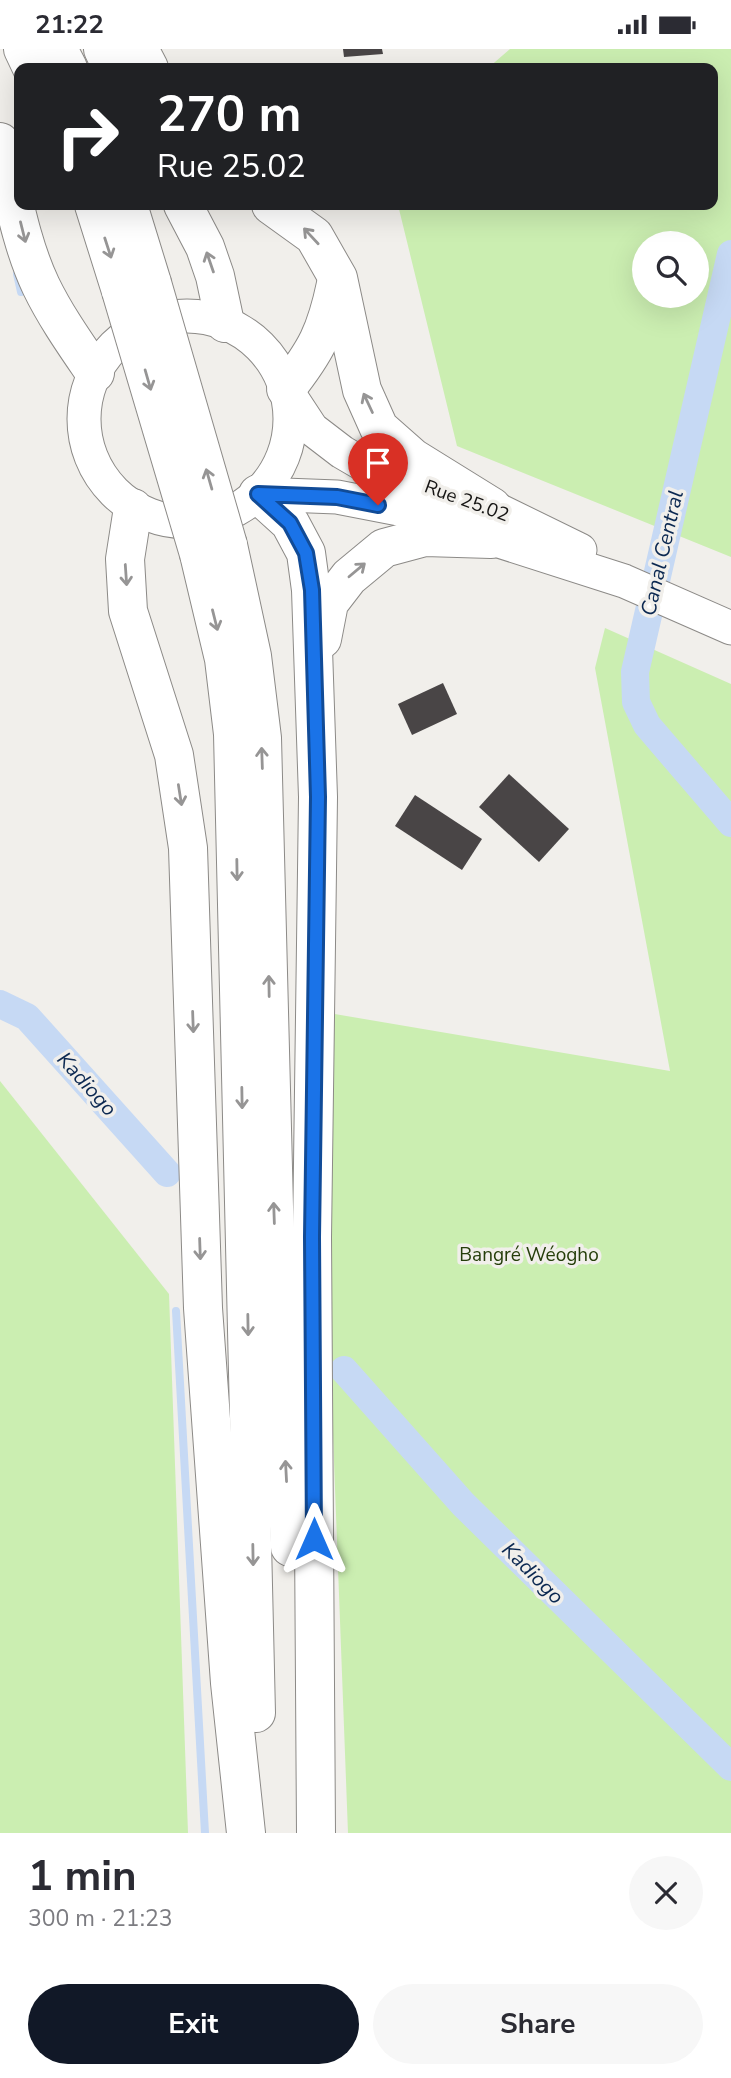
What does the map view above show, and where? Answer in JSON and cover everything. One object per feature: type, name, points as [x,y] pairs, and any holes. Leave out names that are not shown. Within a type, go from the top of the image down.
[{"type":"highway","points":[[0,142],[14,197]]},
{"type":"highway","points":[[17,210],[40,285],[58,319],[95,373]]},
{"type":"highway","points":[[97,210],[137,287]]},
{"type":"highway","points":[[129,210],[137,287],[213,549],[252,656],[262,738],[280,1355],[307,1833]]},
{"type":"highway","points":[[186,210],[205,247],[215,276],[225,323]]},
{"type":"highway","points":[[278,210],[314,236],[338,278],[362,390],[379,428],[491,523]]},
{"type":"highway","points":[[286,389],[319,342],[330,314],[338,278]]},
{"type":"highway","points":[[258,494],[290,523],[306,553],[312,590],[318,797],[312,1224],[316,1833]]},
{"type":"highway","points":[[134,508],[125,559],[128,611],[174,755],[188,848],[203,1308],[230,1683],[246,1833]]},
{"type":"highway","points":[[314,700],[329,603],[349,577],[384,548],[491,523]]},
{"type":"highway","points":[[213,549],[233,734],[259,1833]]},
{"type":"main road","points":[[195,316],[225,323],[253,340],[275,365],[286,389],[289,432],[278,466],[258,494],[236,510],[211,519],[184,523],[158,519],[134,508],[110,489],[93,463],[85,433],[85,402],[95,373],[112,348],[136,329],[164,318],[195,316]]},
{"type":"main road","name":"Rue 25.02","points":[[286,389],[312,429],[366,466],[731,628]]},
{"type":"main road","name":"Rue 25.02","points":[[258,494],[337,497],[491,523]]},
{"type":"green space","points":[[510,49],[731,49],[731,557],[457,446],[399,210],[718,210],[718,63],[494,63]]},
{"type":"green space","name":"Bangré Wéogho","points":[[605,628],[731,684],[731,1833],[348,1833],[317,1011],[670,1071],[595,668]]},
{"type":"green space","points":[[0,1081],[169,1294],[188,1833],[0,1833]]},
{"type":"building","points":[[343,49],[382,49],[383,54],[344,57]]},
{"type":"building","points":[[443,683],[457,714],[412,735],[398,704]]},
{"type":"building","points":[[509,774],[569,829],[539,862],[479,807]]},
{"type":"building","points":[[415,795],[482,839],[462,870],[395,826]]},
{"type":"waterway","name":"Canal Central","points":[[731,254],[635,672],[636,702],[647,725],[731,823]]},
{"type":"waterway","points":[[17,274],[21,292]]},
{"type":"waterway","name":"Kadiogo","points":[[0,1004],[27,1017],[167,1173]]},
{"type":"waterway","points":[[176,1311],[205,1833]]},
{"type":"waterway","name":"Kadiogo","points":[[344,1370],[463,1504],[731,1767]]},
{"type":"route","points":[[314,1539],[312,1237],[318,797],[312,590],[306,553],[290,523],[258,494],[337,497],[378,505]]}]
